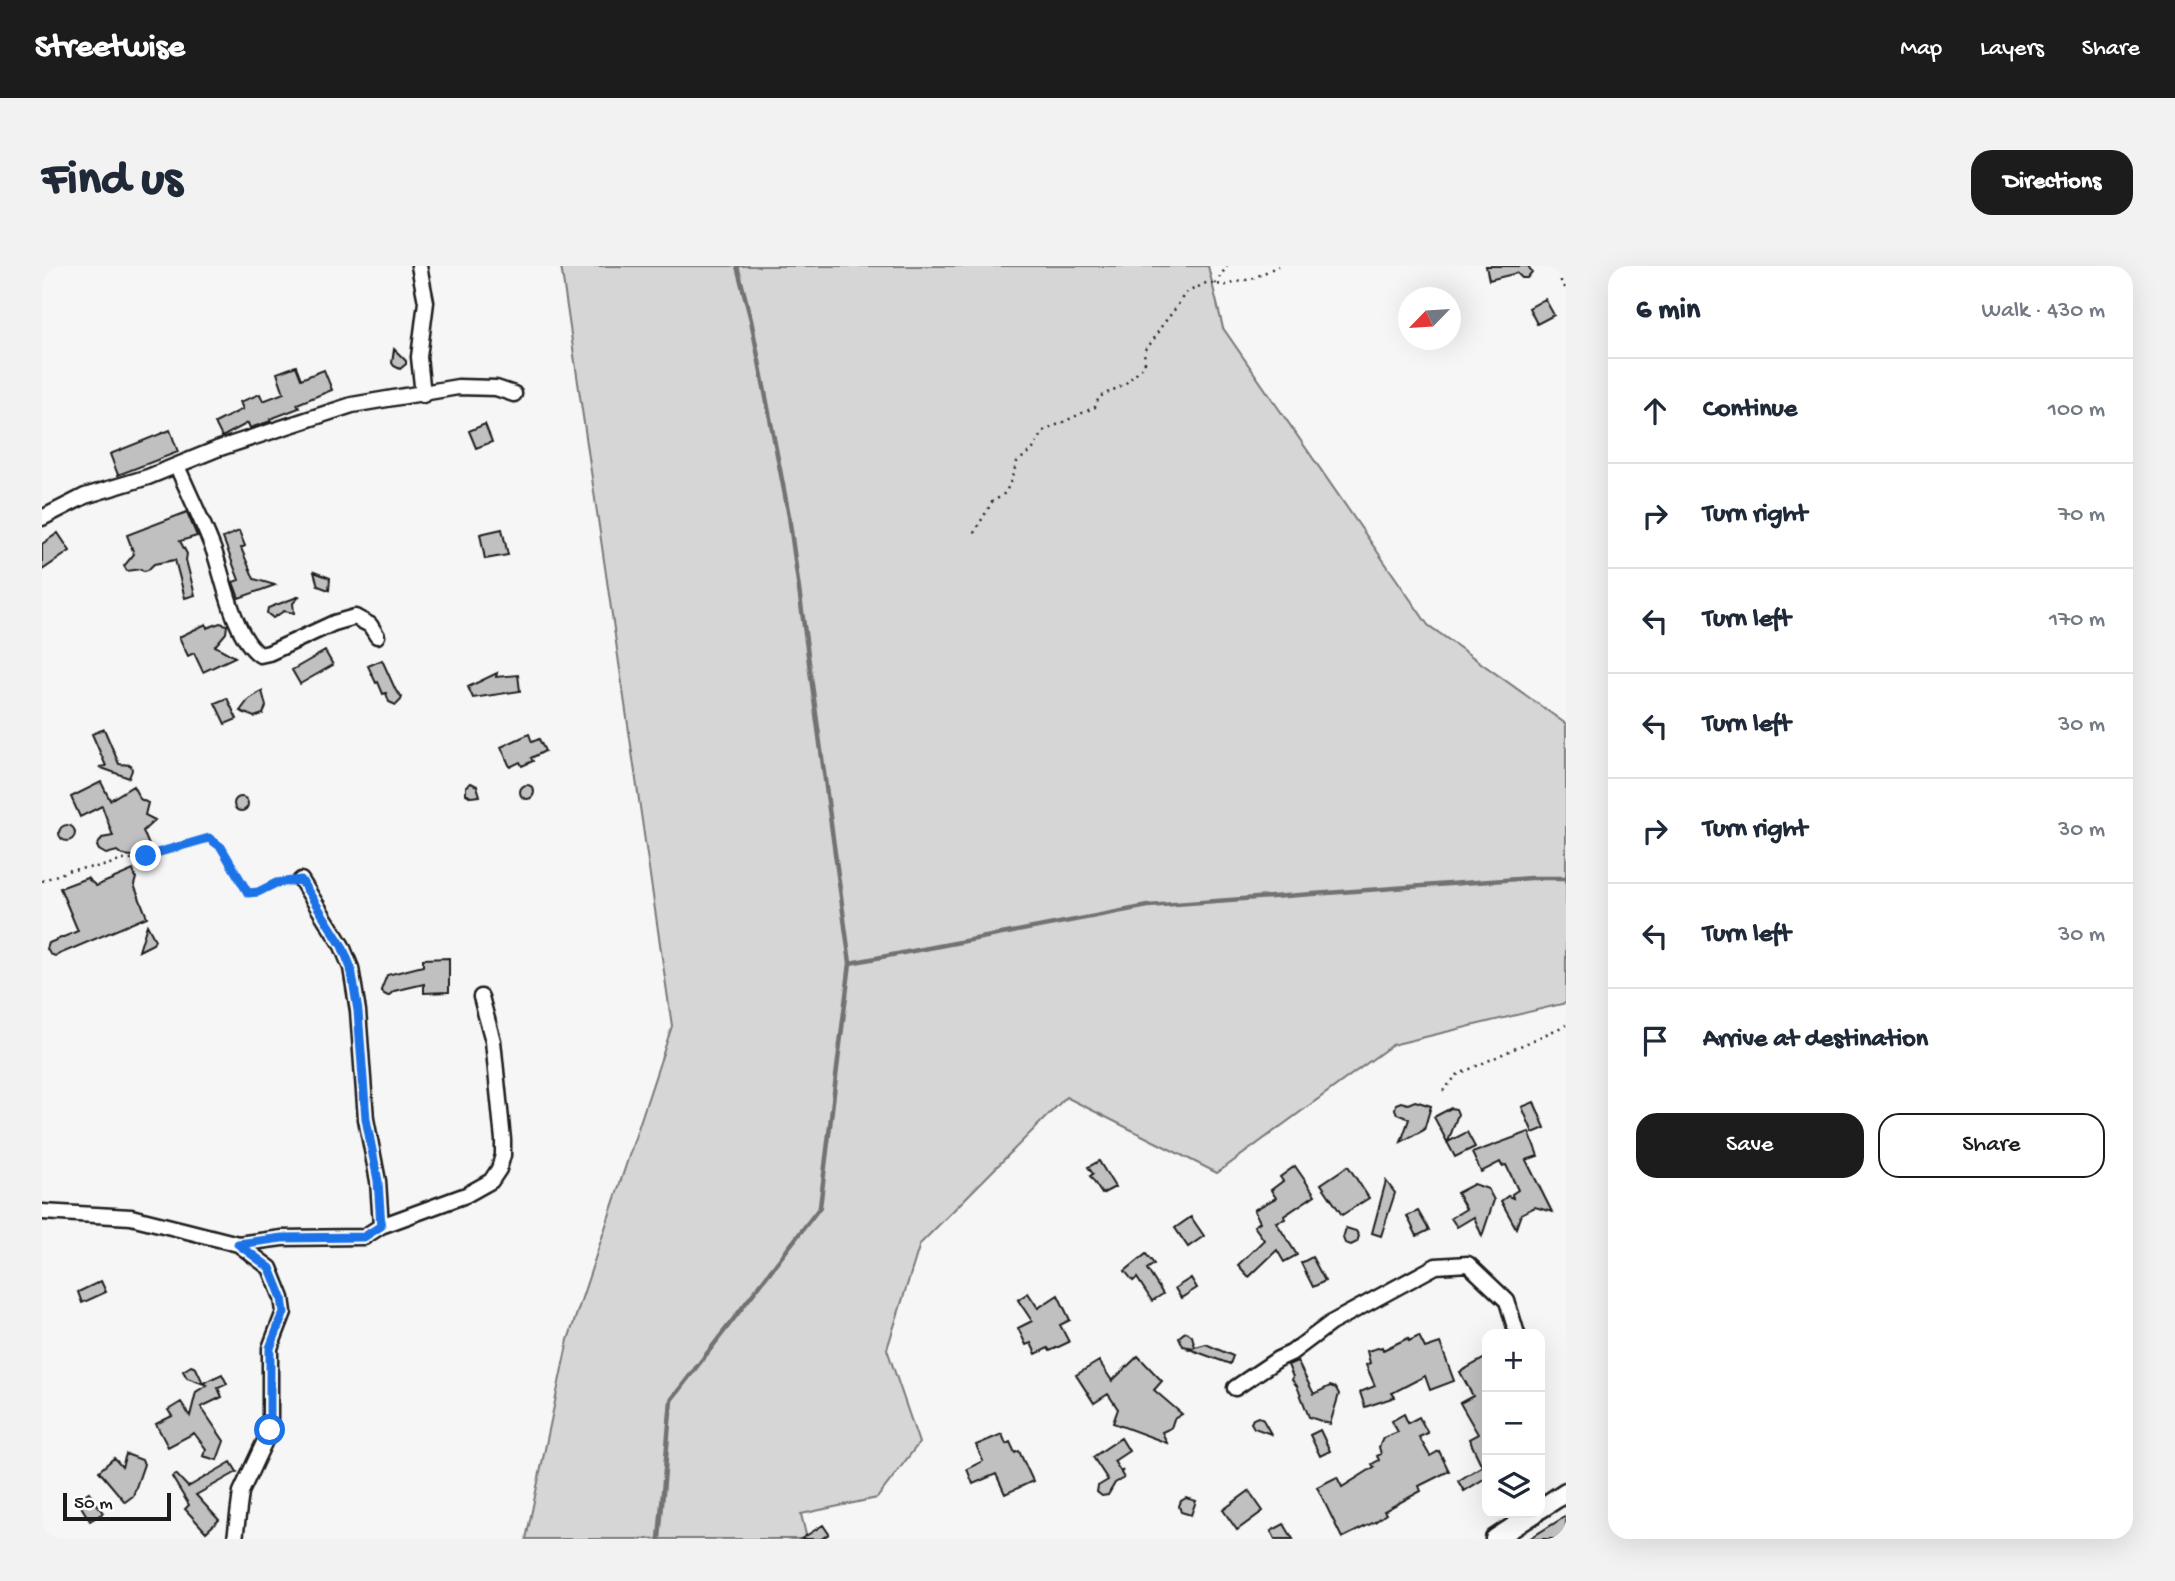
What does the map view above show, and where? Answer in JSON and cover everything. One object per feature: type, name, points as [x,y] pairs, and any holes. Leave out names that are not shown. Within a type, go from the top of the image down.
[{"type":"main road","points":[[1545,1502],[1566,1492]]},
{"type":"main road","points":[[1495,1539],[1523,1518]]},
{"type":"street","points":[[419,266],[426,302],[419,357],[423,395]]},
{"type":"street","points":[[42,518],[85,496],[148,477],[217,449],[352,405],[423,395],[457,387],[496,388],[514,394]]},
{"type":"street","points":[[177,466],[214,551],[235,615],[252,649],[260,654],[270,653],[334,623],[355,617],[370,625],[377,636]]},
{"type":"street","points":[[301,880],[342,946],[351,968],[358,1011],[366,1119],[378,1181],[381,1226]]},
{"type":"street","points":[[42,1212],[131,1217],[238,1244],[282,1238],[364,1237],[381,1226],[478,1190],[491,1181],[499,1169],[503,1147],[493,1041],[481,997]]},
{"type":"street","points":[[235,1539],[241,1492],[270,1430],[270,1348],[284,1312],[282,1298],[270,1268],[238,1244]]},
{"type":"street","points":[[1236,1388],[1331,1324],[1436,1266],[1468,1264],[1507,1301],[1515,1329]]},
{"type":"path","points":[[1215,284],[1227,266]]},
{"type":"path","points":[[974,533],[992,502],[1003,495],[1009,486],[1017,462],[1033,449],[1044,431],[1094,407],[1099,397],[1125,384],[1145,364],[1144,350],[1153,344],[1159,330],[1179,306],[1184,294],[1206,283],[1226,285],[1254,278],[1278,266]]},
{"type":"path","points":[[1562,266],[1561,281],[1566,289]]},
{"type":"path","points":[[42,881],[70,870],[103,866],[209,838],[221,847],[248,893],[258,892],[276,883],[301,880]]},
{"type":"path","points":[[1443,1091],[1457,1075],[1566,1025]]},
{"type":"shaded area","points":[[561,266],[1208,266],[1223,328],[1428,625],[1566,724],[1566,1003],[1392,1045],[1217,1173],[1066,1097],[920,1244],[887,1349],[919,1443],[877,1498],[801,1514],[807,1539],[526,1539],[568,1340],[672,1026]]},
{"type":"building","points":[[1486,266],[1528,266],[1532,272],[1527,278],[1522,278],[1517,273],[1489,280]]},
{"type":"building","points":[[1545,299],[1554,315],[1537,324],[1529,308]]},
{"type":"building","points":[[394,349],[406,361],[400,369],[392,363]]},
{"type":"building","points":[[296,366],[301,379],[324,370],[332,390],[297,404],[299,408],[270,419],[271,421],[250,428],[248,423],[222,437],[215,423],[243,409],[240,402],[260,394],[263,401],[284,393],[277,373]]},
{"type":"building","points":[[485,424],[492,442],[476,448],[469,431]]},
{"type":"building","points":[[170,430],[178,452],[118,475],[110,454]]},
{"type":"building","points":[[187,512],[197,536],[180,541],[187,554],[186,560],[195,595],[185,598],[175,560],[154,564],[143,571],[127,571],[124,566],[134,554],[127,535]]},
{"type":"building","points":[[502,529],[508,555],[485,559],[480,534]]},
{"type":"building","points":[[239,531],[245,546],[241,548],[254,579],[275,585],[239,598],[233,582],[239,580],[223,538]]},
{"type":"building","points":[[58,533],[70,551],[42,570],[42,544]]},
{"type":"building","points":[[314,572],[330,578],[329,590],[318,586]]},
{"type":"building","points":[[300,596],[293,603],[294,613],[284,611],[273,618],[267,613],[268,608]]},
{"type":"building","points":[[220,623],[227,625],[226,633],[215,646],[235,657],[203,672],[194,653],[188,656],[179,637],[206,624],[207,628]]},
{"type":"building","points":[[325,651],[333,665],[300,684],[292,670]]},
{"type":"building","points":[[382,660],[396,691],[402,697],[396,705],[389,702],[386,693],[383,694],[368,666]]},
{"type":"building","points":[[497,673],[496,677],[518,675],[520,691],[473,698],[468,687]]},
{"type":"building","points":[[262,691],[266,706],[263,714],[254,717],[240,711],[249,699]]},
{"type":"building","points":[[227,698],[237,719],[225,724],[215,703]]},
{"type":"building","points":[[104,729],[119,764],[131,765],[129,778],[99,767],[106,766],[92,734]]},
{"type":"building","points":[[529,734],[532,742],[539,739],[545,751],[531,758],[533,761],[522,766],[520,762],[510,767],[501,747]]},
{"type":"building","points":[[101,782],[110,800],[133,786],[140,799],[148,803],[145,815],[155,820],[143,831],[151,850],[144,857],[122,855],[117,851],[106,854],[99,850],[97,846],[102,838],[113,836],[102,806],[80,817],[71,797]]},
{"type":"building","points":[[471,783],[477,786],[480,796],[471,797],[466,794],[466,787]]},
{"type":"building","points":[[524,785],[530,785],[534,792],[530,799],[524,799],[520,795],[520,789]]},
{"type":"building","points":[[238,797],[244,797],[248,804],[244,811],[238,811],[234,807],[234,801]]},
{"type":"building","points":[[67,825],[73,827],[73,839],[67,841],[61,839],[59,833],[61,827]]},
{"type":"building","points":[[133,870],[136,878],[134,885],[147,917],[55,956],[50,954],[47,949],[49,943],[78,931],[60,888],[87,878],[96,886]]},
{"type":"building","points":[[147,925],[155,940],[153,944],[139,951]]},
{"type":"building","points":[[449,958],[449,992],[424,993],[424,984],[394,991],[388,996],[381,990],[387,975],[423,966],[423,959]]},
{"type":"building","points":[[1415,1101],[1431,1106],[1424,1130],[1401,1142],[1409,1119],[1397,1114],[1396,1104]]},
{"type":"building","points":[[1534,1102],[1545,1128],[1533,1133],[1522,1107]]},
{"type":"building","points":[[1451,1108],[1456,1109],[1458,1114],[1448,1142],[1467,1132],[1475,1147],[1455,1157],[1434,1117]]},
{"type":"building","points":[[1529,1132],[1538,1156],[1526,1160],[1552,1212],[1535,1207],[1521,1214],[1516,1228],[1501,1201],[1508,1196],[1513,1198],[1512,1194],[1518,1190],[1506,1165],[1502,1166],[1500,1162],[1481,1172],[1472,1153]]},
{"type":"building","points":[[1099,1161],[1115,1187],[1102,1194],[1090,1176],[1093,1174],[1088,1167]]},
{"type":"building","points":[[1295,1166],[1315,1195],[1284,1216],[1285,1219],[1276,1222],[1297,1255],[1284,1262],[1277,1250],[1249,1277],[1238,1265],[1264,1240],[1254,1226],[1260,1222],[1254,1210],[1276,1198],[1271,1190],[1283,1181],[1280,1177]]},
{"type":"building","points":[[1348,1166],[1369,1198],[1342,1215],[1321,1184]]},
{"type":"building","points":[[1386,1181],[1395,1193],[1381,1236],[1372,1233]]},
{"type":"building","points":[[1474,1184],[1488,1189],[1494,1200],[1482,1236],[1474,1217],[1457,1227],[1451,1218],[1466,1209],[1457,1193]]},
{"type":"building","points":[[1418,1211],[1429,1230],[1417,1236],[1407,1216]]},
{"type":"building","points":[[1191,1217],[1204,1236],[1188,1247],[1175,1228]]},
{"type":"building","points":[[1346,1228],[1356,1231],[1359,1236],[1357,1242],[1351,1245],[1345,1243],[1343,1238]]},
{"type":"building","points":[[1146,1254],[1154,1264],[1147,1269],[1163,1294],[1152,1301],[1137,1278],[1133,1281],[1125,1271]]},
{"type":"building","points":[[1312,1257],[1325,1281],[1313,1287],[1301,1263]]},
{"type":"building","points":[[1191,1278],[1197,1288],[1181,1298],[1175,1288]]},
{"type":"building","points":[[101,1281],[106,1292],[82,1303],[78,1292]]},
{"type":"building","points":[[1028,1293],[1038,1308],[1058,1295],[1070,1320],[1060,1325],[1069,1342],[1036,1354],[1031,1343],[1026,1345],[1018,1328],[1032,1321],[1018,1300]]},
{"type":"building","points":[[1187,1332],[1192,1336],[1195,1347],[1206,1344],[1233,1356],[1230,1364],[1183,1346],[1179,1337]]},
{"type":"building","points":[[1419,1336],[1425,1348],[1440,1343],[1454,1381],[1430,1390],[1425,1376],[1392,1393],[1395,1397],[1365,1407],[1360,1392],[1375,1386],[1366,1365],[1370,1363],[1367,1351],[1382,1347],[1383,1350],[1408,1338],[1409,1341]]},
{"type":"building","points":[[1138,1356],[1162,1381],[1154,1390],[1182,1414],[1174,1419],[1171,1428],[1162,1432],[1167,1443],[1113,1423],[1118,1409],[1108,1394],[1094,1403],[1076,1375],[1099,1361],[1112,1381]]},
{"type":"building","points":[[1482,1360],[1482,1466],[1469,1439],[1478,1434],[1460,1403],[1473,1396],[1460,1372]]},
{"type":"building","points":[[1297,1361],[1314,1394],[1330,1386],[1336,1388],[1339,1394],[1330,1424],[1309,1417],[1288,1365]]},
{"type":"building","points":[[191,1366],[196,1368],[203,1383],[222,1374],[227,1384],[218,1388],[222,1397],[201,1407],[224,1441],[217,1460],[203,1456],[206,1449],[194,1433],[168,1447],[156,1424],[172,1416],[168,1410],[181,1402],[190,1416],[196,1392],[207,1385],[187,1378],[183,1371]]},
{"type":"building","points":[[1404,1414],[1408,1423],[1419,1417],[1428,1433],[1419,1437],[1430,1456],[1439,1451],[1449,1471],[1419,1486],[1421,1491],[1384,1511],[1386,1514],[1375,1522],[1342,1538],[1317,1487],[1337,1477],[1342,1487],[1374,1467],[1372,1464],[1379,1460],[1377,1456],[1381,1454],[1379,1447],[1383,1438],[1398,1432],[1392,1421]]},
{"type":"building","points":[[1258,1417],[1262,1418],[1271,1434],[1254,1428],[1251,1423]]},
{"type":"building","points":[[1320,1430],[1330,1451],[1320,1456],[1310,1435]]},
{"type":"building","points":[[1002,1434],[1006,1444],[1010,1442],[1015,1453],[1019,1451],[1033,1481],[1005,1494],[996,1474],[973,1484],[967,1469],[983,1461],[976,1445]]},
{"type":"building","points":[[1121,1438],[1129,1451],[1114,1461],[1121,1472],[1123,1470],[1121,1473],[1124,1478],[1115,1483],[1108,1495],[1102,1496],[1097,1492],[1098,1486],[1108,1480],[1093,1457]]},
{"type":"building","points":[[126,1454],[142,1460],[144,1464],[133,1496],[125,1502],[99,1471],[114,1458],[122,1467]]},
{"type":"building","points":[[231,1462],[237,1472],[196,1495],[219,1520],[206,1532],[185,1509],[189,1505],[172,1477],[176,1474],[188,1487]]},
{"type":"building","points":[[1482,1466],[1482,1480],[1464,1491],[1458,1481]]},
{"type":"building","points":[[1249,1491],[1263,1511],[1237,1530],[1223,1510]]},
{"type":"building","points":[[89,1492],[103,1513],[90,1521],[77,1500]]},
{"type":"building","points":[[1186,1498],[1196,1501],[1191,1515],[1181,1512],[1179,1506]]},
{"type":"building","points":[[1566,1516],[1566,1539],[1529,1539]]},
{"type":"building","points":[[1284,1524],[1293,1539],[1275,1539],[1271,1531]]},
{"type":"building","points":[[823,1525],[829,1534],[821,1539],[801,1539]]},
{"type":"waterway","points":[[659,1539],[671,1400],[820,1207],[850,963],[789,516],[751,320],[737,266]]},
{"type":"waterway","points":[[850,963],[1148,906],[1531,878],[1566,878]]},
{"type":"route","points":[[146,856],[209,838],[221,847],[248,893],[258,892],[276,883],[301,880],[342,946],[356,991],[366,1119],[378,1181],[381,1226],[364,1237],[282,1238],[238,1244],[270,1268],[282,1298],[284,1312],[270,1348],[270,1430]]}]
